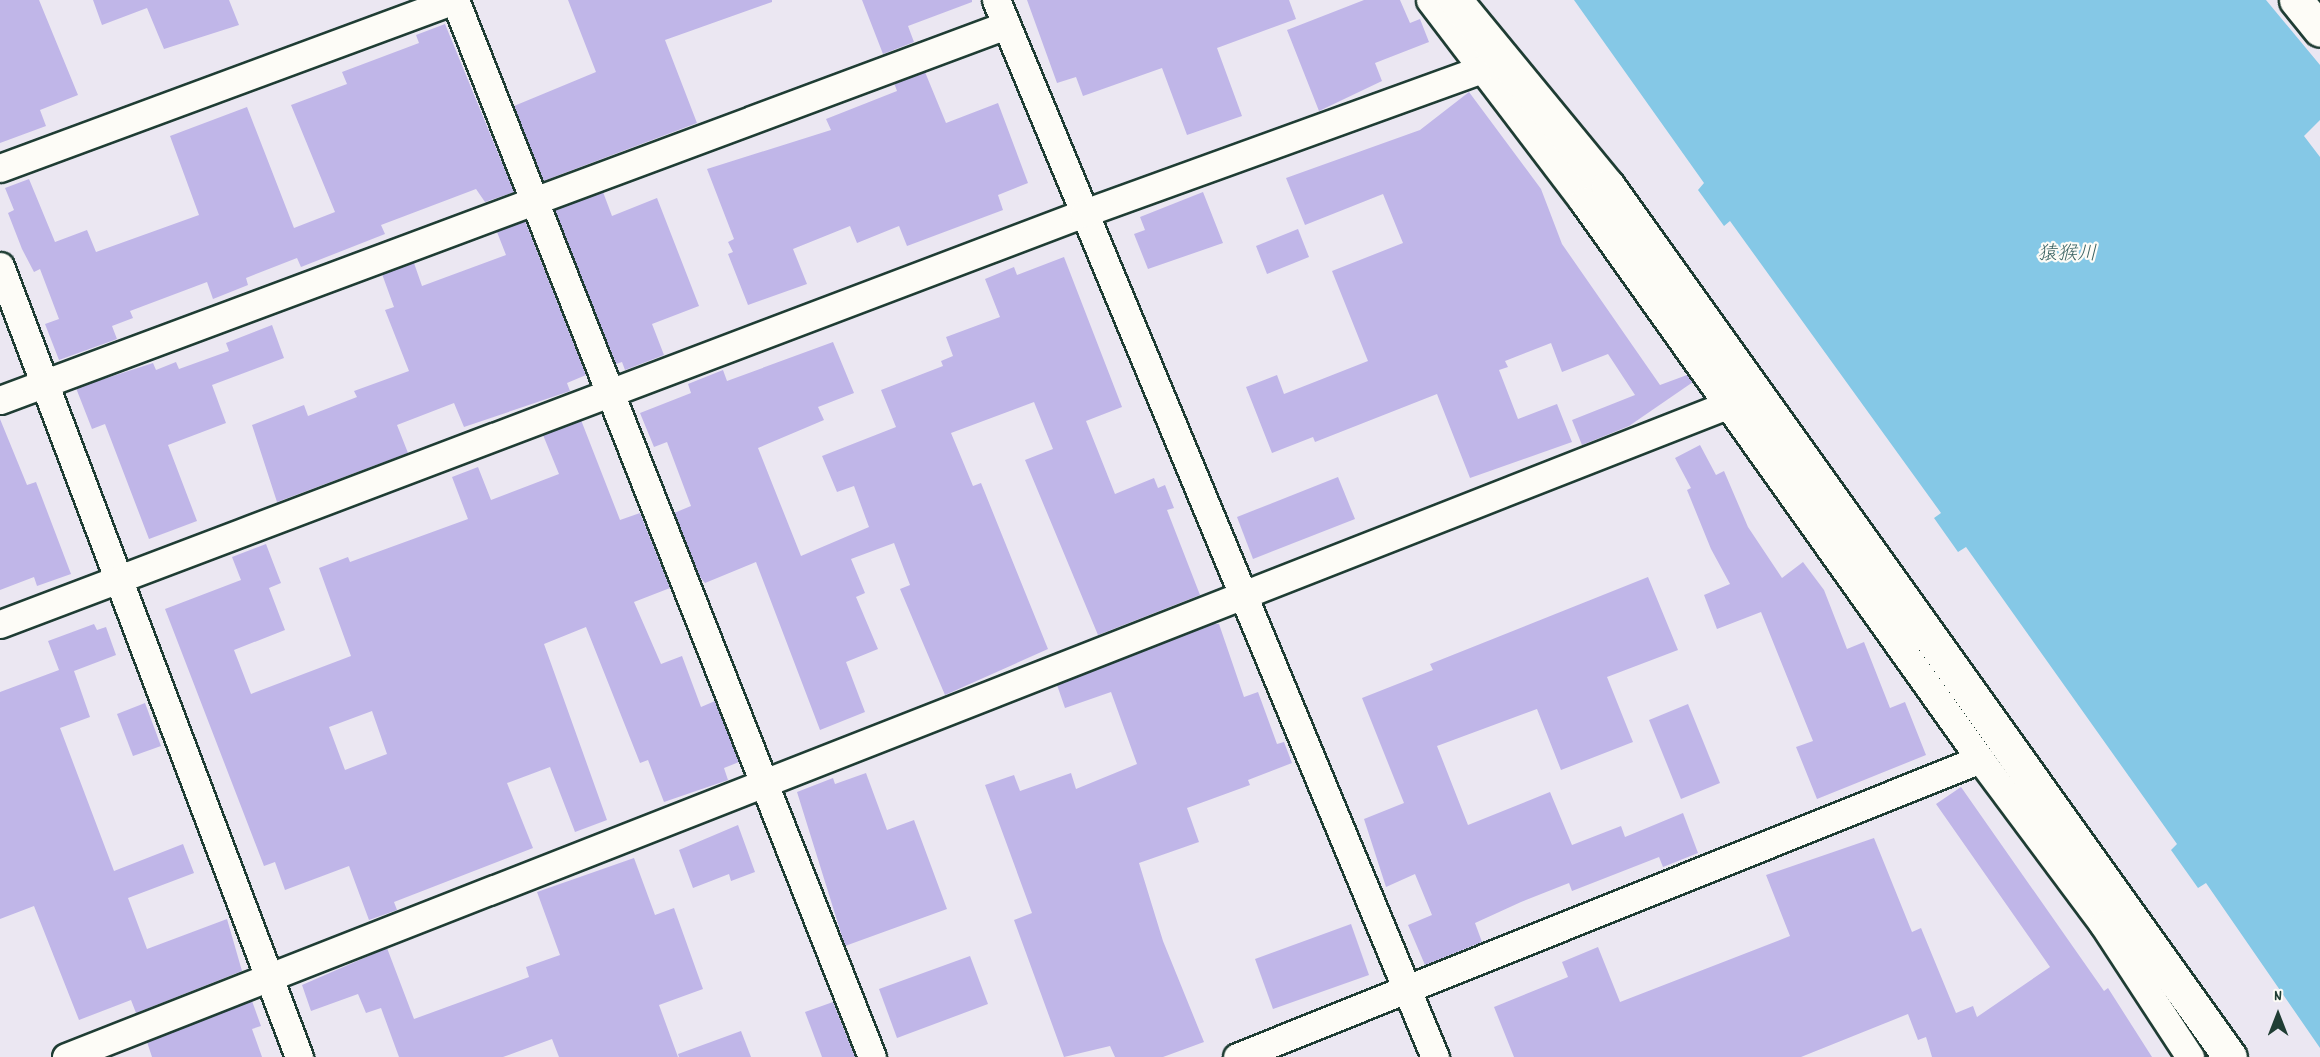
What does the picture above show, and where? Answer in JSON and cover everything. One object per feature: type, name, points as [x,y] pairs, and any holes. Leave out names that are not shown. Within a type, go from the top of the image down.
[{"type":"street","points":[[0,168],[455,0],[766,782],[872,1057]]},
{"type":"street","points":[[996,0],[1245,596],[1406,992],[1435,1057]]},
{"type":"street","points":[[1430,0],[1479,70],[1596,193],[1727,405],[1980,759],[2114,915],[2230,1057]]},
{"type":"street","points":[[1455,0],[1596,193],[1875,558],[2114,915],[2190,1057]]},
{"type":"street","points":[[2296,0],[2320,30]]},
{"type":"street","points":[[0,400],[1006,25]]},
{"type":"street","points":[[0,624],[1084,213],[1479,70]]},
{"type":"street","points":[[0,266],[299,1057]]},
{"type":"street","points":[[66,1057],[103,1050],[268,976],[1245,596],[1727,405]]},
{"type":"street","points":[[1848,574],[1875,558]]},
{"type":"street","points":[[1237,1057],[1406,992],[1980,759]]},
{"type":"water","name":"猿猴川","points":[[1574,0],[2266,0],[2320,65],[2320,120],[2304,136],[2320,157],[2320,1048],[2206,883],[2198,888],[2171,850],[2177,844],[1966,547],[1958,552],[1934,518],[1941,513],[1730,221],[1724,226],[1698,190],[1704,183]]},
{"type":"building","points":[[0,0],[39,0],[78,95],[40,110],[46,126],[0,143]]},
{"type":"building","points":[[93,0],[229,0],[239,25],[164,49],[147,8],[102,25]]},
{"type":"building","points":[[568,0],[772,0],[772,2],[665,40],[697,123],[543,181],[514,106],[596,72]]},
{"type":"building","points":[[862,0],[972,0],[972,2],[908,26],[914,42],[883,54]]},
{"type":"building","points":[[1027,0],[1289,0],[1296,19],[1217,48],[1242,116],[1187,135],[1162,68],[1083,96],[1076,77],[1057,83]]},
{"type":"building","points":[[1364,0],[1400,0],[1410,23],[1420,19],[1429,42],[1375,63],[1382,81],[1319,111],[1287,30]]},
{"type":"building","points":[[445,24],[514,192],[485,202],[476,189],[381,225],[385,234],[301,267],[297,258],[246,278],[248,285],[213,299],[207,282],[130,311],[133,318],[112,326],[117,339],[59,360],[45,324],[59,319],[40,269],[34,272],[22,249],[8,213],[14,210],[5,188],[29,179],[55,242],[87,230],[96,252],[199,215],[170,136],[247,107],[294,228],[335,212],[291,105],[347,84],[342,72],[419,43],[416,35]]},
{"type":"building","points":[[925,72],[946,123],[998,103],[1028,183],[998,195],[1003,210],[907,246],[899,226],[857,243],[850,226],[793,249],[807,284],[748,305],[728,254],[733,252],[728,242],[734,239],[707,169],[831,130],[826,119],[897,91],[894,83]]},
{"type":"building","points":[[1469,92],[1541,189],[1562,244],[1660,385],[1687,375],[1693,382],[1629,426],[1582,445],[1572,420],[1635,395],[1608,354],[1562,372],[1551,343],[1505,361],[1508,367],[1499,370],[1518,419],[1557,404],[1572,442],[1470,478],[1437,394],[1315,442],[1313,437],[1272,453],[1246,387],[1277,375],[1284,394],[1368,361],[1332,271],[1403,243],[1383,194],[1305,225],[1286,178],[1420,130]]},
{"type":"building","points":[[603,192],[612,216],[657,198],[699,306],[652,324],[664,355],[625,370],[622,362],[616,364],[555,210]]},
{"type":"building","points":[[1203,192],[1223,243],[1148,269],[1134,234],[1145,230],[1140,217]]},
{"type":"building","points":[[525,221],[586,375],[567,383],[570,391],[464,427],[454,403],[397,425],[408,453],[277,502],[252,425],[304,405],[308,416],[357,397],[354,391],[409,371],[385,310],[394,307],[382,274],[414,263],[422,286],[506,255],[497,232]]},
{"type":"building","points":[[1298,229],[1309,257],[1267,274],[1256,246]]},
{"type":"building","points":[[1064,257],[1122,407],[1086,421],[1115,494],[1154,478],[1158,488],[1165,485],[1174,508],[1167,510],[1200,595],[1098,635],[1025,460],[1053,449],[1034,402],[951,433],[973,486],[981,483],[1048,649],[945,695],[900,589],[910,585],[894,543],[851,559],[865,593],[856,597],[878,649],[846,662],[865,712],[820,730],[756,562],[705,583],[700,577],[674,513],[691,506],[667,442],[654,447],[640,413],[691,393],[688,384],[723,370],[727,381],[833,342],[854,393],[818,407],[824,420],[758,448],[801,556],[869,527],[854,486],[837,492],[822,456],[896,427],[881,390],[943,366],[941,361],[953,356],[946,337],[1000,317],[985,279],[1014,267],[1017,275]]},
{"type":"building","points":[[272,325],[284,358],[212,385],[226,423],[168,445],[197,521],[149,539],[105,424],[92,429],[76,388],[153,363],[156,370],[176,362],[179,369],[229,351],[226,343]]},
{"type":"building","points":[[0,419],[27,485],[36,482],[71,574],[37,586],[34,577],[0,590]]},
{"type":"building","points":[[581,420],[620,520],[640,513],[670,588],[634,602],[661,664],[682,656],[701,707],[715,701],[739,762],[724,768],[728,780],[664,802],[648,760],[640,763],[586,627],[544,644],[607,820],[575,832],[550,767],[507,783],[533,848],[394,902],[397,910],[369,920],[349,866],[285,890],[275,862],[264,866],[165,609],[241,580],[232,557],[266,544],[281,583],[269,588],[285,630],[234,650],[251,694],[351,656],[319,568],[348,557],[350,562],[468,519],[452,477],[478,467],[491,500],[559,474],[543,435]],"holes":[[[372,711],[387,754],[345,770],[329,727]]]},
{"type":"building","points":[[1700,445],[1716,475],[1724,471],[1748,527],[1782,578],[1803,562],[1824,590],[1847,649],[1864,642],[1890,708],[1905,702],[1926,755],[1817,799],[1796,747],[1813,741],[1761,612],[1717,629],[1704,595],[1730,584],[1711,549],[1687,490],[1691,488],[1675,458]]},
{"type":"building","points":[[1338,477],[1355,519],[1253,559],[1237,517]]},
{"type":"building","points":[[1648,577],[1678,650],[1607,677],[1633,742],[1561,770],[1537,709],[1437,746],[1468,825],[1550,792],[1572,845],[1621,826],[1625,837],[1683,813],[1698,853],[1663,867],[1659,857],[1572,891],[1569,883],[1521,902],[1475,923],[1482,942],[1425,965],[1408,925],[1432,915],[1415,874],[1386,887],[1364,819],[1404,803],[1362,698],[1433,670],[1430,664]]},
{"type":"building","points":[[94,624],[97,630],[106,627],[116,655],[74,671],[90,717],[60,728],[114,871],[183,844],[194,873],[128,898],[147,949],[227,919],[242,971],[136,1013],[131,1000],[79,1020],[34,906],[0,919],[0,692],[59,670],[48,641]]},
{"type":"building","points":[[1212,624],[1219,624],[1244,697],[1258,692],[1277,744],[1284,742],[1292,763],[1248,780],[1250,785],[1187,808],[1199,842],[1139,863],[1163,941],[1204,1042],[1163,1057],[1115,1057],[1110,1046],[1064,1057],[1014,920],[1032,913],[985,785],[1014,775],[1020,791],[1071,773],[1076,789],[1137,764],[1111,692],[1065,708],[1057,685]]},
{"type":"building","points":[[145,703],[161,746],[133,756],[117,714]]},
{"type":"building","points":[[1688,704],[1720,783],[1681,799],[1649,720]]},
{"type":"building","points":[[866,773],[887,830],[914,820],[947,909],[845,946],[797,792],[833,778],[835,784]]},
{"type":"building","points":[[1961,787],[2104,991],[2108,988],[2152,1057],[1932,1057],[1926,1037],[1918,1040],[1908,1014],[1801,1057],[1514,1057],[1494,1007],[1568,977],[1562,962],[1598,947],[1620,1002],[1790,936],[1766,875],[1874,838],[1912,932],[1921,928],[1956,1013],[1973,1006],[1977,1017],[2050,967],[1936,804]]},
{"type":"building","points":[[738,825],[755,872],[731,881],[729,874],[693,888],[679,850]]},
{"type":"building","points":[[634,858],[655,915],[674,908],[703,989],[659,1005],[678,1057],[559,1057],[552,1039],[503,1057],[399,1057],[381,1008],[366,1013],[358,994],[311,1011],[302,985],[387,948],[414,1019],[529,977],[526,967],[560,955],[537,892]]},
{"type":"building","points":[[1351,924],[1369,975],[1273,1009],[1255,959]]},
{"type":"building","points":[[970,956],[988,1004],[897,1038],[879,989]]},
{"type":"building","points":[[252,1001],[261,1026],[252,1029],[262,1057],[152,1057],[147,1042]]},
{"type":"building","points":[[833,1002],[855,1057],[822,1057],[805,1012]]},
{"type":"building","points":[[741,1031],[751,1057],[679,1057],[678,1054]]}]
